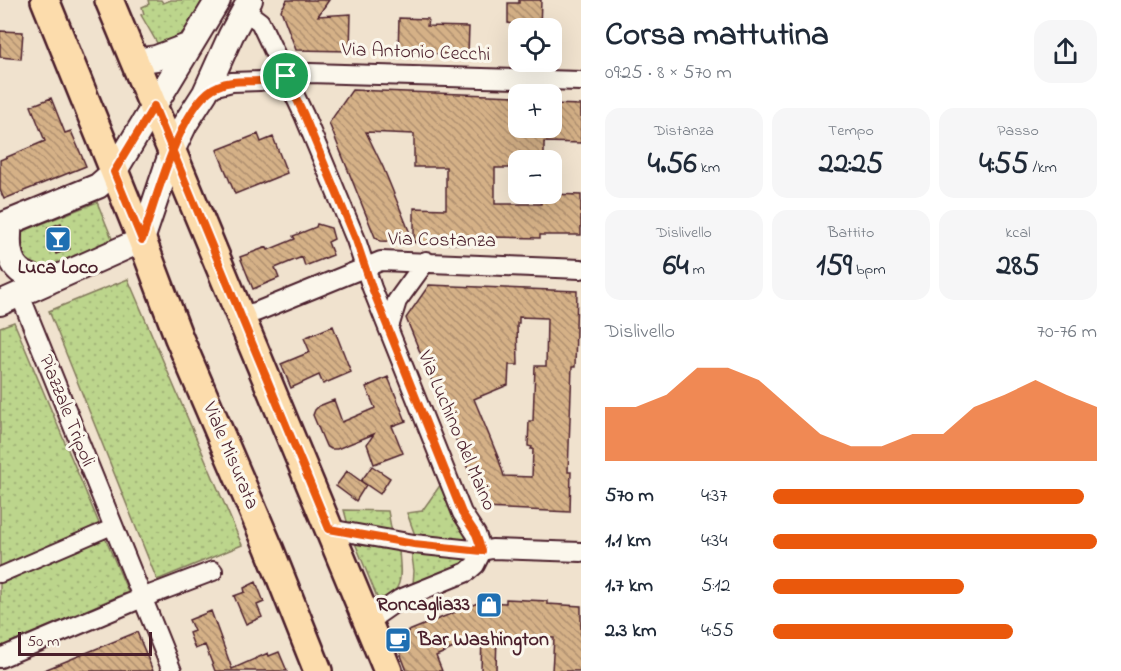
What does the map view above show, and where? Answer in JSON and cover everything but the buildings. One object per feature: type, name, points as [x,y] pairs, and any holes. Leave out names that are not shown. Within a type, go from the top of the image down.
[{"type":"main road","points":[[45,0],[142,240]]},
{"type":"main road","points":[[109,0],[388,671]]},
{"type":"main road","points":[[48,282],[22,273],[10,257],[5,224],[98,186],[114,172],[218,0]]},
{"type":"main road","points":[[142,240],[172,151],[185,124],[205,93],[240,3]]},
{"type":"main road","points":[[135,61],[156,58],[190,45]]},
{"type":"main road","name":"Piazzale Tripoli","points":[[10,299],[142,240]]},
{"type":"main road","name":"Viale Misurata","points":[[142,240],[179,338],[269,548],[318,671]]},
{"type":"street","points":[[240,3],[260,22],[286,76]]},
{"type":"street","name":"Via Antonio Cecchi","points":[[205,93],[216,86],[232,82],[336,72],[581,81]]},
{"type":"street","name":"Via Luchino del Maino","points":[[286,76],[352,231],[364,267],[462,513],[476,534],[482,551]]},
{"type":"street","name":"Via Costanza","points":[[240,315],[256,312],[381,261],[581,269]]},
{"type":"street","points":[[389,327],[397,301],[426,261]]},
{"type":"street","name":"Piazzale Tripoli","points":[[10,299],[112,526],[172,671]]},
{"type":"street","points":[[0,575],[112,526]]},
{"type":"street","points":[[329,529],[414,544],[482,551],[492,549],[581,552]]},
{"type":"street","points":[[367,622],[399,600],[467,572],[475,565],[482,551]]},
{"type":"street","points":[[0,658],[142,598],[213,571]]},
{"type":"green space","points":[[148,0],[161,0],[163,3],[171,0],[206,0],[181,34],[160,48],[141,15],[144,14],[142,7],[149,4]]},
{"type":"green space","points":[[97,202],[113,241],[37,272],[26,271],[16,237],[21,232]]},
{"type":"green space","points":[[128,279],[242,545],[157,580],[49,311]]},
{"type":"green space","points":[[14,322],[128,592],[0,647],[0,327]]},
{"type":"green space","points":[[441,484],[459,527],[468,532],[470,542],[416,538],[407,513],[422,511]]},
{"type":"green space","points":[[344,510],[388,511],[392,533],[348,525]]},
{"type":"green space","points":[[353,538],[399,550],[399,582],[394,593],[381,607]]},
{"type":"green space","points":[[411,549],[471,556],[466,563],[415,585],[413,584]]},
{"type":"place","name":"Luca Loco","points":[[58,239]]},
{"type":"place","name":"Roncaglia33","points":[[489,605]]},
{"type":"place","name":"Bar Washington","points":[[398,640]]},
{"type":"route","points":[[286,76],[260,81],[232,82],[216,86],[205,93],[185,124],[172,151],[142,240],[114,172],[154,106],[172,151],[329,529],[414,544],[482,551],[476,534],[462,513],[372,288],[356,240],[286,76]]}]
